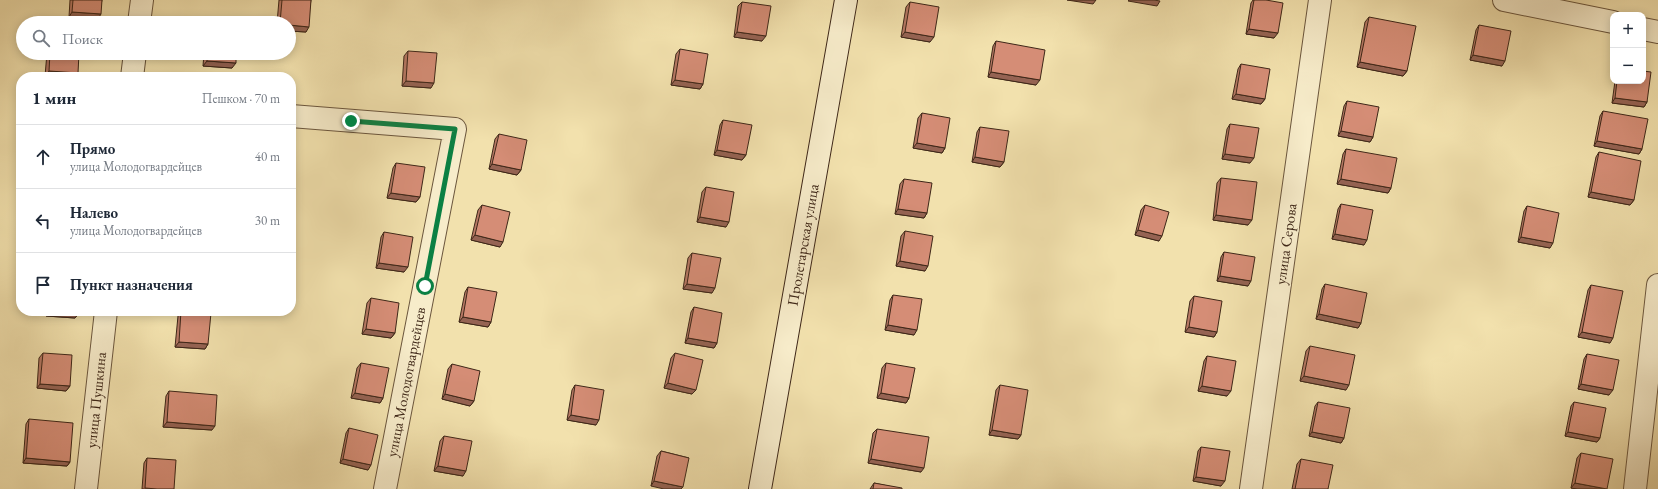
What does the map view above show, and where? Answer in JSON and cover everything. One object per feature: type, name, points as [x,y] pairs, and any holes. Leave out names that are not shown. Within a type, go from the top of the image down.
[{"type":"street","points":[[140,16],[142,0]]},
{"type":"street","name":"Пролетарская улица","points":[[760,489],[846,0]]},
{"type":"street","name":"улица Серова","points":[[1251,489],[1320,0]]},
{"type":"street","points":[[1504,0],[1610,21]]},
{"type":"street","points":[[1646,30],[1658,32]]},
{"type":"street","points":[[133,72],[134,60]]},
{"type":"street","name":"улица Молодогвардейцев","points":[[296,116],[455,129],[385,489]]},
{"type":"street","points":[[1635,489],[1658,284]]},
{"type":"street","name":"улица Пушкина","points":[[86,489],[105,316]]},
{"type":"building","points":[[73,0],[102,0],[101,14],[72,12]]},
{"type":"building","points":[[282,0],[311,0],[309,27],[296,26],[296,16],[281,16]]},
{"type":"building","points":[[1254,0],[1266,0],[1283,3],[1278,33],[1249,29]]},
{"type":"building","points":[[742,2],[771,6],[766,36],[737,32]]},
{"type":"building","points":[[910,2],[939,7],[934,37],[905,32]]},
{"type":"building","points":[[1369,17],[1416,26],[1407,71],[1360,62]]},
{"type":"building","points":[[1479,25],[1511,31],[1505,61],[1473,55]]},
{"type":"building","points":[[996,41],[1045,50],[1040,80],[991,72]]},
{"type":"building","points":[[680,49],[708,54],[703,84],[675,80]]},
{"type":"building","points":[[408,51],[437,53],[434,83],[406,81]]},
{"type":"building","points":[[50,60],[79,60],[78,72],[49,71]]},
{"type":"building","points":[[236,60],[236,63],[207,61]]},
{"type":"building","points":[[1241,64],[1270,69],[1265,99],[1236,94]]},
{"type":"building","points":[[1646,71],[1651,72],[1647,102],[1615,98],[1617,84],[1646,84]]},
{"type":"building","points":[[1347,101],[1379,107],[1373,137],[1341,131]]},
{"type":"building","points":[[1603,111],[1648,119],[1642,149],[1597,141]]},
{"type":"building","points":[[922,113],[950,118],[945,148],[917,143]]},
{"type":"building","points":[[723,120],[752,125],[746,155],[717,150]]},
{"type":"building","points":[[1230,124],[1259,128],[1254,158],[1225,154]]},
{"type":"building","points":[[980,127],[1009,131],[1004,162],[975,157]]},
{"type":"building","points":[[499,134],[527,140],[521,170],[492,164]]},
{"type":"building","points":[[1346,149],[1397,158],[1391,188],[1341,179]]},
{"type":"building","points":[[1599,152],[1641,161],[1634,200],[1591,192]]},
{"type":"building","points":[[396,163],[425,167],[420,197],[391,193]]},
{"type":"building","points":[[1221,178],[1257,182],[1252,220],[1216,215]]},
{"type":"building","points":[[904,179],[932,183],[927,213],[898,209]]},
{"type":"building","points":[[706,187],[734,192],[729,222],[700,217]]},
{"type":"building","points":[[1341,204],[1373,210],[1367,240],[1335,234]]},
{"type":"building","points":[[482,205],[510,212],[503,242],[475,235]]},
{"type":"building","points":[[1145,205],[1169,212],[1162,236],[1138,230]]},
{"type":"building","points":[[1527,206],[1559,213],[1553,243],[1521,237]]},
{"type":"building","points":[[905,231],[933,236],[928,266],[900,261]]},
{"type":"building","points":[[384,232],[413,237],[408,267],[379,263]]},
{"type":"building","points":[[1224,252],[1255,257],[1251,281],[1220,276]]},
{"type":"building","points":[[692,253],[721,258],[715,288],[687,284]]},
{"type":"building","points":[[1325,284],[1367,293],[1361,323],[1319,314]]},
{"type":"building","points":[[1591,285],[1623,291],[1613,338],[1582,332]]},
{"type":"building","points":[[468,287],[497,292],[491,322],[463,317]]},
{"type":"building","points":[[893,295],[922,299],[917,330],[888,325]]},
{"type":"building","points":[[1194,296],[1222,301],[1217,332],[1189,327]]},
{"type":"building","points":[[371,298],[399,303],[395,333],[366,329]]},
{"type":"building","points":[[694,307],[722,313],[717,343],[688,338]]},
{"type":"building","points":[[181,316],[211,316],[208,344],[179,342]]},
{"type":"building","points":[[1310,346],[1355,355],[1349,385],[1304,376]]},
{"type":"building","points":[[43,353],[72,355],[70,386],[40,384]]},
{"type":"building","points":[[675,353],[703,360],[696,390],[668,383]]},
{"type":"building","points":[[1587,354],[1619,360],[1613,390],[1581,384]]},
{"type":"building","points":[[1207,356],[1236,361],[1231,391],[1202,386]]},
{"type":"building","points":[[361,363],[389,368],[383,398],[355,393]]},
{"type":"building","points":[[886,363],[915,368],[909,398],[881,393]]},
{"type":"building","points":[[452,364],[480,371],[474,401],[445,394]]},
{"type":"building","points":[[575,385],[604,390],[599,420],[571,415]]},
{"type":"building","points":[[1000,385],[1028,390],[1021,435],[992,430]]},
{"type":"building","points":[[169,391],[217,395],[215,426],[167,422]]},
{"type":"building","points":[[1318,402],[1350,408],[1344,438],[1312,432]]},
{"type":"building","points":[[1574,402],[1606,408],[1600,438],[1568,432]]},
{"type":"building","points":[[29,419],[73,423],[70,462],[26,458]]},
{"type":"building","points":[[349,428],[378,435],[371,465],[343,459]]},
{"type":"building","points":[[877,429],[929,437],[924,468],[871,459]]},
{"type":"building","points":[[444,436],[472,441],[466,471],[438,466]]},
{"type":"building","points":[[1201,447],[1230,451],[1225,481],[1196,477]]},
{"type":"building","points":[[661,451],[689,458],[683,487],[654,481]]},
{"type":"building","points":[[1581,453],[1613,459],[1607,489],[1575,483]]},
{"type":"building","points":[[147,458],[176,460],[174,489],[145,488]]},
{"type":"building","points":[[1301,459],[1333,465],[1328,489],[1295,489]]},
{"type":"building","points":[[874,483],[902,488],[902,489],[873,489]]},
{"type":"route","points":[[351,121],[455,129],[425,286]]}]
